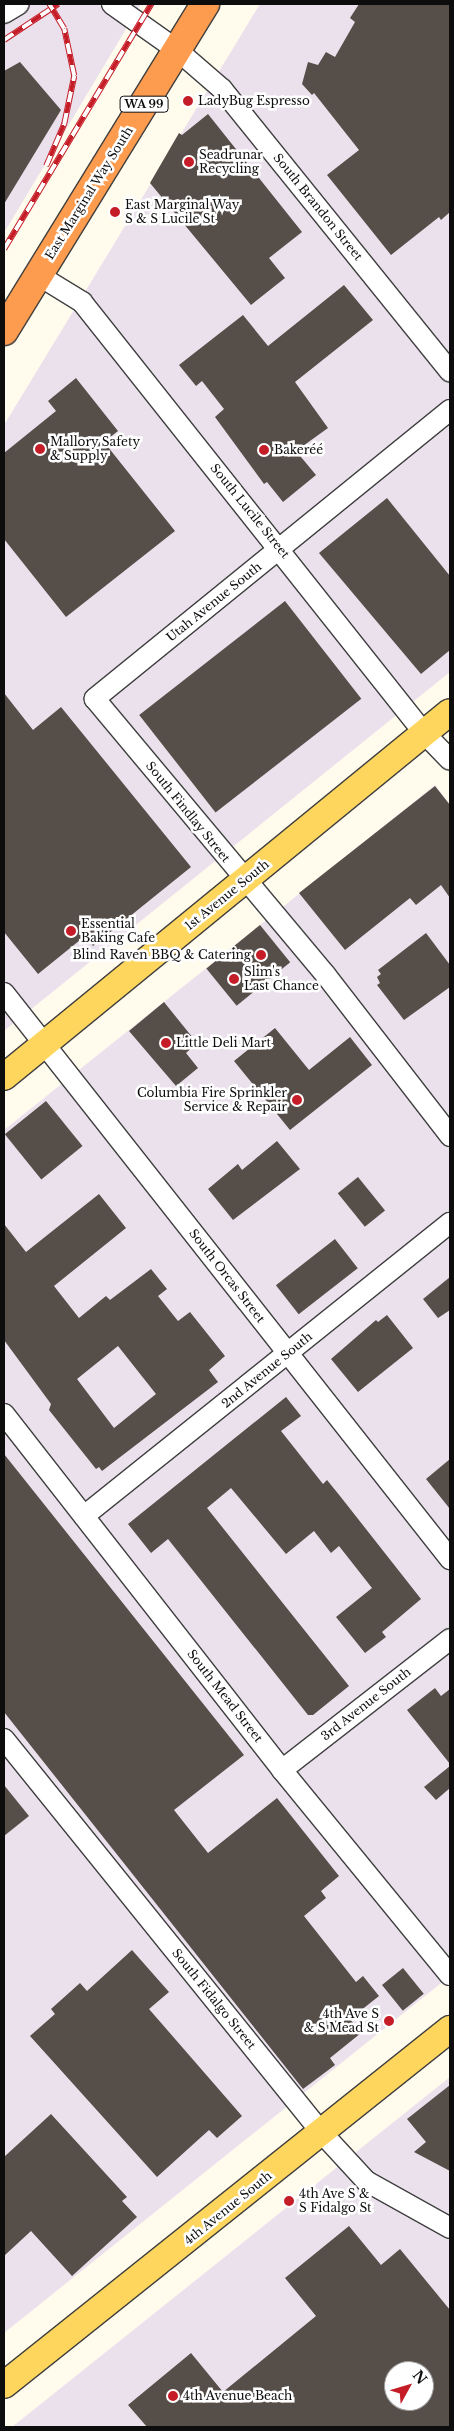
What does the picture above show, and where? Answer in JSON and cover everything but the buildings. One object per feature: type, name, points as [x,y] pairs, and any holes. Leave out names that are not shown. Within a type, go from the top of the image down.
[{"type":"highway","name":"East Marginal Way South","points":[[4,332],[206,4]]},
{"type":"main road","name":"1st Avenue South","points":[[4,1077],[450,712]]},
{"type":"main road","name":"4th Avenue South","points":[[4,2385],[450,2028]]},
{"type":"street","points":[[4,13],[19,4]]},
{"type":"street","name":"South Brandon Street","points":[[112,4],[177,50],[222,89],[450,372]]},
{"type":"street","name":"South Lucile Street","points":[[38,275],[82,302],[280,548],[424,733],[450,760]]},
{"type":"street","name":"Utah Avenue South","points":[[95,700],[450,410]]},
{"type":"street","name":"South Findlay Street","points":[[95,700],[244,881],[331,981],[450,1136]]},
{"type":"street","name":"South Orcas Street","points":[[4,993],[450,1559]]},
{"type":"street","name":"2nd Avenue South","points":[[84,1516],[450,1223]]},
{"type":"street","name":"South Mead Street","points":[[4,1414],[282,1770],[450,1976]]},
{"type":"street","name":"3rd Avenue South","points":[[282,1770],[450,1639]]},
{"type":"street","name":"South Fidalgo Street","points":[[4,1739],[322,2132],[366,2181],[450,2228]]},
{"type":"shaded area","points":[[4,4],[141,4],[4,233]]},
{"type":"shaded area","points":[[260,4],[450,4],[450,672],[4,1031],[4,425]]},
{"type":"shaded area","points":[[435,785],[450,805],[450,1976],[4,2333],[4,1130]]},
{"type":"shaded area","points":[[450,2077],[450,2427],[12,2427]]},
{"type":"railway","points":[[46,166],[64,124],[74,76],[64,29],[49,4]]},
{"type":"railway","points":[[4,40],[58,4]]},
{"type":"railway","points":[[4,249],[151,4]]},
{"type":"place","name":"LadyBug Espresso","points":[[188,101]]},
{"type":"place","name":"Seadrunar Recycling","points":[[189,162]]},
{"type":"place","name":"East Marginal Way S & S Lucile St","points":[[115,212]]},
{"type":"place","name":"Mallory Safety & Supply","points":[[40,449]]},
{"type":"place","name":"Bakeréé","points":[[264,450]]},
{"type":"place","name":"Essential Baking Cafe","points":[[71,931]]},
{"type":"place","name":"Blind Raven BBQ & Catering","points":[[261,955]]},
{"type":"place","name":"Slim's Last Chance","points":[[234,979]]},
{"type":"place","name":"Little Deli Mart","points":[[166,1043]]},
{"type":"place","name":"Columbia Fire Sprinkler Service & Repair","points":[[297,1100]]},
{"type":"place","name":"4th Ave S & S Mead St","points":[[389,2021]]},
{"type":"place","name":"4th Ave S & S Fidalgo St","points":[[289,2201]]},
{"type":"place","name":"4th Avenue Beach","points":[[173,2396]]}]
